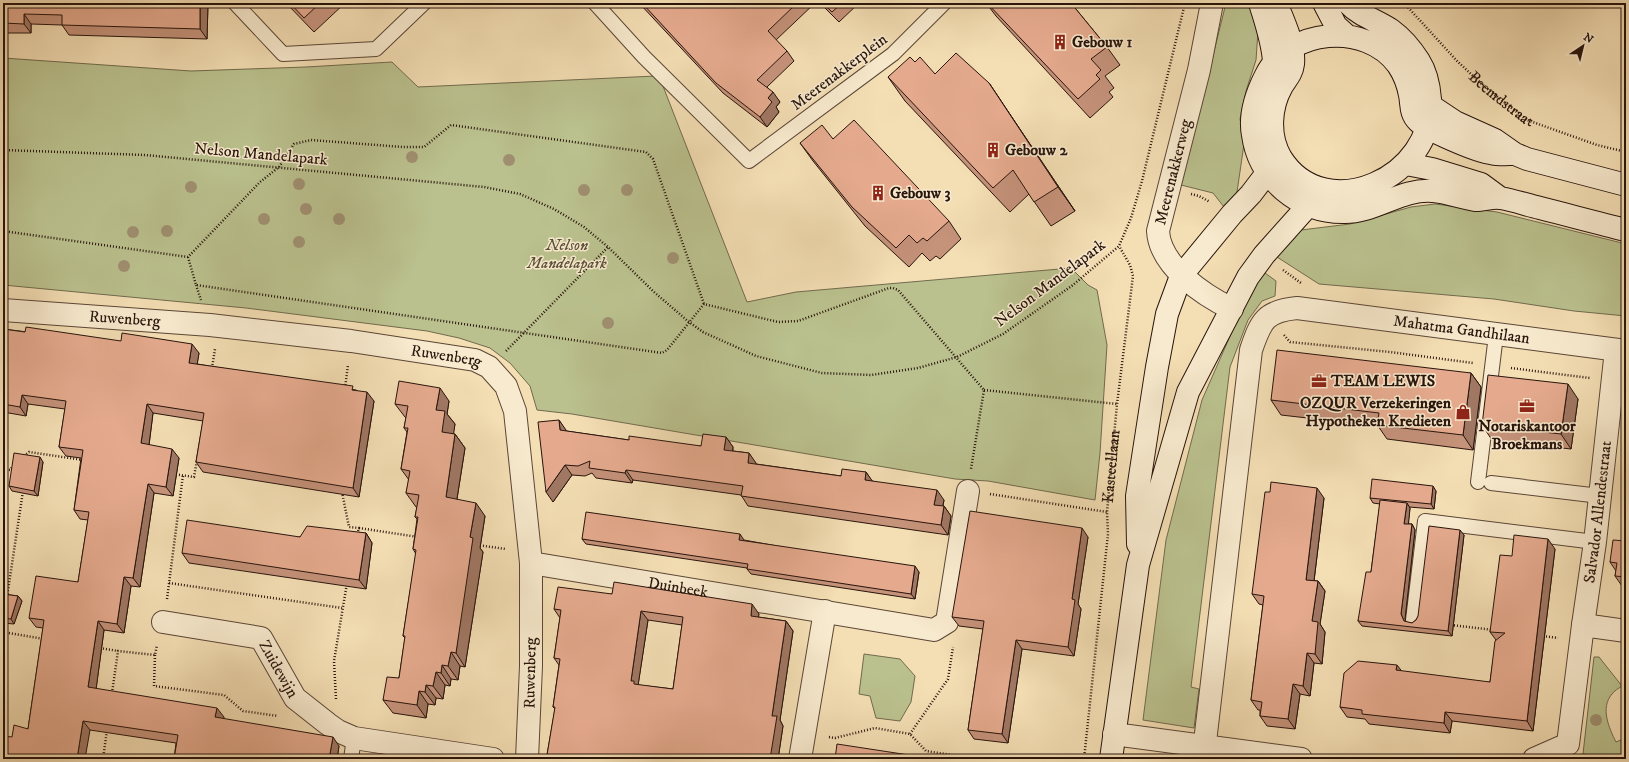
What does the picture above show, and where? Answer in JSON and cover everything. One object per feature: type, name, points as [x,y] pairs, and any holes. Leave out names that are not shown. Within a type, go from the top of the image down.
[{"type":"street","name":"Meerenakkerweg","points":[[1212,3],[1199,70],[1158,231],[1159,242],[1166,256],[1182,276],[1188,282],[1222,305],[1232,309]]},
{"type":"street","points":[[1260,3],[1269,31],[1274,62]]},
{"type":"street","points":[[1276,3],[1289,39],[1293,66],[1289,76],[1277,95],[1274,107],[1272,135],[1281,158],[1291,170],[1308,182],[1323,188],[1337,191],[1351,191],[1368,187],[1393,174],[1406,164],[1414,153],[1427,128],[1431,106],[1429,88],[1425,73],[1412,50],[1391,30],[1364,17],[1348,3]]},
{"type":"street","points":[[1324,3],[1336,26],[1346,35]]},
{"type":"street","points":[[1516,154],[1490,153],[1427,128],[1413,115],[1408,86],[1404,75],[1397,64],[1387,54],[1368,41],[1346,35],[1317,37],[1303,42],[1291,49],[1274,62],[1265,75],[1255,99],[1252,117],[1253,135],[1257,153],[1267,173],[1286,192],[1308,206],[1343,212],[1363,210],[1384,204],[1402,195],[1426,190],[1476,200],[1500,198],[1626,230]]},
{"type":"street","points":[[1431,106],[1454,122],[1495,140],[1516,154],[1527,159],[1626,185]]},
{"type":"street","points":[[1406,164],[1432,169],[1481,184],[1500,198]]},
{"type":"street","name":"Kasteellaan","points":[[1138,565],[1137,496],[1157,367],[1167,314],[1182,276],[1267,173]]},
{"type":"street","name":"Kasteellaan","points":[[1112,759],[1114,734],[1138,565],[1188,392],[1248,277],[1260,260],[1323,188]]},
{"type":"street","name":"Mahatma Gandhilaan","points":[[1268,316],[1281,310],[1297,308],[1621,350]]},
{"type":"street","name":"Ruwenberg","points":[[3,310],[219,326],[351,341],[475,360],[489,367],[506,386],[515,411],[531,558],[531,666],[527,759]]},
{"type":"street","points":[[1204,752],[1251,350],[1258,329],[1268,316]]},
{"type":"street","name":"Salvador Allendestraat","points":[[1534,759],[1568,744],[1595,542],[1612,381],[1621,350]]},
{"type":"street","points":[[947,622],[968,491]]},
{"type":"street","name":"Duinbeek","points":[[531,558],[934,630],[947,622]]},
{"type":"street","points":[[800,759],[825,611]]},
{"type":"street","name":"Zuidewijn","points":[[163,622],[261,638],[295,698],[346,734],[493,759]]},
{"type":"street","points":[[1582,633],[1626,631]]},
{"type":"street","points":[[1114,734],[1204,752],[1301,759]]},
{"type":"lane","points":[[235,3],[283,54],[376,49],[424,3]]},
{"type":"lane","name":"Meerenakkerplein","points":[[596,3],[644,57],[749,161],[893,54],[944,3]]},
{"type":"lane","points":[[1496,335],[1484,483],[1600,496]]},
{"type":"lane","points":[[1413,620],[1424,521],[1595,542]]},
{"type":"lane","points":[[346,734],[351,759]]},
{"type":"path","name":"Meerenakkerweg","points":[[1119,246],[1132,218],[1185,3]]},
{"type":"path","name":"Beemdstraat","points":[[1404,3],[1457,61],[1485,87],[1527,120],[1597,145],[1626,152]]},
{"type":"path","points":[[188,257],[260,182],[279,167],[294,144],[311,140],[403,147],[424,147],[451,125],[646,152],[653,159],[704,304]]},
{"type":"path","name":"Nelson Mandelapark","points":[[3,150],[145,155],[484,187],[520,194],[554,209],[584,227],[608,247],[654,292],[703,332],[756,356],[822,373],[871,375],[918,368],[957,357],[1003,334],[1073,285],[1119,246]]},
{"type":"path","points":[[3,231],[188,257]]},
{"type":"path","name":"Kasteellaan","points":[[1084,759],[1108,534],[1106,512],[1117,404],[1133,276],[1130,265],[1119,246]]},
{"type":"path","points":[[489,367],[608,247]]},
{"type":"path","points":[[188,257],[196,285],[662,353],[704,304]]},
{"type":"path","points":[[704,304],[778,322],[798,321],[889,288],[893,288],[898,290],[984,390],[1117,404]]},
{"type":"path","points":[[1268,316],[1290,342],[1390,352],[1612,381]]},
{"type":"path","points":[[211,372],[219,326]]},
{"type":"path","points":[[344,395],[351,341]]},
{"type":"path","points":[[984,390],[968,491],[1106,512]]},
{"type":"path","points":[[28,459],[29,452]]},
{"type":"path","points":[[20,461],[29,452]]},
{"type":"path","points":[[29,452],[91,461]]},
{"type":"path","points":[[168,473],[194,477],[197,457]]},
{"type":"path","points":[[3,469],[10,470],[15,465]]},
{"type":"path","points":[[183,475],[163,622],[155,656],[154,686],[224,695],[243,711],[282,717]]},
{"type":"path","points":[[342,488],[349,527],[421,537]]},
{"type":"path","points":[[6,604],[24,490]]},
{"type":"path","points":[[356,543],[359,528]]},
{"type":"path","points":[[472,544],[531,558]]},
{"type":"path","points":[[346,734],[334,661],[348,579]]},
{"type":"path","points":[[169,583],[342,608]]},
{"type":"path","points":[[3,627],[4,620]]},
{"type":"path","points":[[1413,620],[1497,630]]},
{"type":"path","points":[[910,734],[948,678],[956,631],[947,622]]},
{"type":"path","points":[[3,632],[49,640]]},
{"type":"path","points":[[1536,635],[1582,633]]},
{"type":"path","points":[[95,647],[155,656]]},
{"type":"path","points":[[111,697],[118,651]]},
{"type":"path","points":[[103,759],[107,728]]},
{"type":"path","points":[[804,735],[835,738],[875,728],[910,734],[926,751],[977,759]]},
{"type":"green space","points":[[1226,3],[1249,3],[1258,31],[1256,60],[1246,91],[1240,119],[1244,144],[1237,192],[1224,207],[1213,193],[1181,185]]},
{"type":"green space","name":"Nelson Mandelapark","points":[[3,58],[191,71],[392,62],[418,87],[656,76],[661,81],[747,302],[796,292],[1071,268],[1088,285],[1097,290],[1107,345],[1100,453],[1095,500],[988,481],[955,479],[572,414],[537,410],[530,386],[510,363],[490,348],[459,338],[427,331],[246,308],[3,285]]},
{"type":"green space","points":[[1435,204],[1497,212],[1626,244],[1626,316],[1574,311],[1494,299],[1319,284],[1277,257],[1301,230],[1350,224],[1411,207]]},
{"type":"green space","points":[[1265,273],[1276,281],[1275,296],[1262,301],[1248,320],[1230,367],[1191,687],[1199,689],[1194,728],[1143,720],[1166,540],[1202,400],[1249,293]]},
{"type":"green space","points":[[864,654],[900,659],[915,676],[911,702],[900,721],[876,718],[870,696],[859,694]]},
{"type":"green space","points":[[1594,657],[1599,657],[1622,686],[1612,694],[1608,700],[1606,712],[1608,724],[1616,742],[1626,738],[1626,759],[1583,754]]},
{"type":"building","points":[[3,3],[200,3],[200,29],[62,25],[62,15],[24,14],[24,24],[3,23]]},
{"type":"building","points":[[290,3],[320,3],[304,18]]},
{"type":"building","points":[[642,3],[797,3],[768,31],[787,51],[757,80],[773,92],[768,98],[772,102],[760,117],[716,83]]},
{"type":"building","points":[[823,3],[842,3],[832,12]]},
{"type":"building","name":"Gebouw 1","points":[[987,3],[1071,3],[1107,47],[1091,59],[1101,70],[1096,75],[1100,79],[1078,99]]},
{"type":"building","name":"Gebouw 2","points":[[956,53],[989,83],[1058,187],[1034,202],[1013,170],[993,188],[888,77],[910,57],[915,62],[920,57],[935,74]]},
{"type":"building","name":"Gebouw 3","points":[[854,120],[949,221],[927,241],[923,238],[917,243],[909,235],[896,248],[852,207],[800,143],[822,125],[833,139]]},
{"type":"building","points":[[26,327],[121,341],[122,333],[192,344],[189,363],[353,386],[352,390],[367,392],[353,488],[196,462],[204,413],[147,404],[141,443],[172,449],[166,487],[148,484],[133,578],[124,577],[117,624],[98,621],[88,687],[217,708],[215,717],[333,737],[329,759],[174,759],[178,735],[83,721],[77,759],[3,759],[3,736],[12,737],[14,725],[28,729],[44,620],[29,618],[36,576],[78,582],[89,512],[74,510],[83,450],[59,447],[66,401],[22,395],[20,407],[3,404],[3,329],[25,332]]},
{"type":"building","points":[[1277,350],[1471,373],[1463,435],[1377,425],[1379,413],[1271,400]]},
{"type":"building","points":[[1488,375],[1568,384],[1561,434],[1482,425]]},
{"type":"building","points":[[399,381],[440,388],[436,410],[445,411],[442,432],[455,434],[446,497],[476,503],[470,537],[473,538],[456,653],[451,652],[448,666],[442,665],[441,673],[436,672],[433,686],[426,685],[425,692],[419,691],[417,705],[383,700],[387,677],[399,678],[405,636],[403,636],[416,550],[413,549],[418,517],[415,517],[419,495],[406,493],[410,471],[401,469],[408,428],[404,428],[408,406],[395,404]]},
{"type":"building","points":[[1623,410],[1626,410],[1626,417]]},
{"type":"building","points":[[559,420],[560,430],[629,440],[629,436],[701,446],[703,434],[726,437],[724,450],[749,453],[748,463],[841,476],[842,469],[866,472],[865,480],[937,490],[934,505],[944,506],[941,525],[741,496],[743,486],[626,470],[625,473],[589,468],[590,461],[578,466],[565,465],[546,492],[538,422]]},
{"type":"building","points":[[14,453],[40,457],[34,491],[9,486]]},
{"type":"building","points":[[1372,479],[1433,486],[1431,504],[1370,498]]},
{"type":"building","points":[[1271,482],[1317,488],[1306,580],[1318,581],[1312,621],[1318,622],[1315,654],[1307,653],[1303,686],[1293,684],[1288,719],[1260,716],[1262,702],[1251,700],[1264,596],[1252,594],[1265,492],[1270,492]]},
{"type":"building","points":[[1380,500],[1407,503],[1404,524],[1412,524],[1401,614],[1404,621],[1412,623],[1418,616],[1429,526],[1460,530],[1448,631],[1358,621],[1366,572],[1371,572]]},
{"type":"building","points":[[970,511],[1082,528],[1072,599],[1075,600],[1068,647],[1016,640],[1002,734],[968,730],[984,621],[952,617]]},
{"type":"building","points":[[586,512],[740,534],[739,540],[915,566],[911,594],[747,569],[748,564],[582,539]]},
{"type":"building","points":[[187,520],[300,537],[307,526],[366,533],[359,580],[182,553]]},
{"type":"building","points":[[1514,535],[1548,539],[1527,721],[1445,712],[1444,723],[1362,714],[1362,710],[1340,707],[1344,673],[1358,661],[1397,665],[1396,670],[1490,682],[1495,641],[1505,633],[1490,632],[1500,555],[1512,556]]},
{"type":"building","points":[[1613,540],[1626,541],[1626,577],[1615,576],[1617,563],[1610,562]]},
{"type":"building","points":[[1626,577],[1626,590],[1624,590]]},
{"type":"building","points":[[614,582],[752,604],[751,616],[786,621],[772,716],[777,716],[770,759],[576,759],[547,755],[555,707],[553,707],[560,659],[554,658],[561,610],[554,609],[558,587],[612,594]],"holes":[[[641,611],[683,617],[673,689],[634,684],[634,681],[631,681]]]},
{"type":"building","points":[[3,594],[18,596],[11,619],[3,618]]},
{"type":"building","points":[[837,744],[909,755],[908,759],[835,759]]},
{"type":"place","name":"Gebouw 1","points":[[1060,42]]},
{"type":"place","name":"Gebouw 2","points":[[993,150]]},
{"type":"place","name":"Gebouw 3","points":[[878,193]]},
{"type":"place","name":"TEAM LEWIS","points":[[1319,381]]},
{"type":"place","name":"Notariskantoor Broekmans","points":[[1527,406]]},
{"type":"place","name":"OZQUR Verzekeringen Hypotheken Kredieten","points":[[1463,412]]}]
